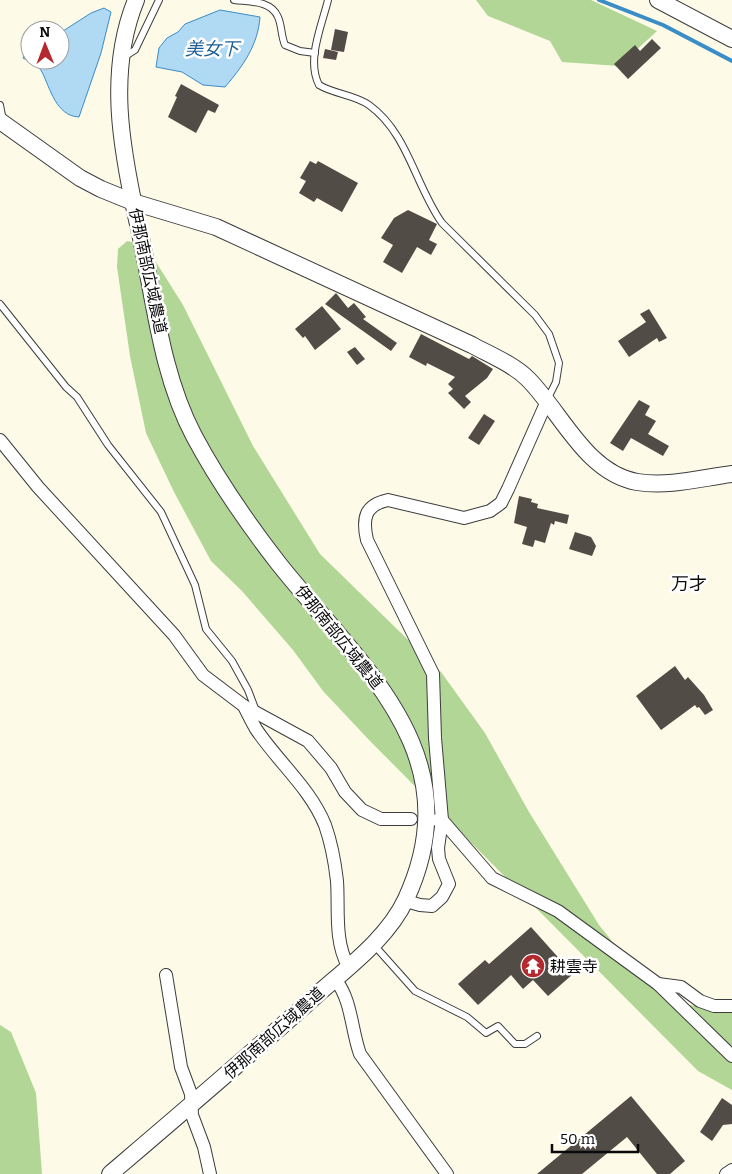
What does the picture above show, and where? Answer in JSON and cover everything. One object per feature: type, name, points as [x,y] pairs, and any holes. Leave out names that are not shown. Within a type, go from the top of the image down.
[{"type":"street","points":[[658,0],[732,39]]},
{"type":"street","name":"伊那南部広域農道","points":[[110,1174],[191,1107],[374,944],[406,901],[421,858],[425,829],[425,790],[416,752],[404,725],[387,695],[274,557],[238,509],[193,434],[174,385],[133,202],[121,130],[117,91],[120,59],[132,2]]},
{"type":"street","points":[[2,121],[80,178],[101,189],[133,202],[216,228],[472,345],[527,378],[584,449],[618,474],[635,482],[658,484],[732,474]]},
{"type":"street","points":[[406,901],[432,906],[442,897],[449,884],[439,859],[438,848],[439,820],[433,674],[367,540],[365,519],[370,508],[376,502],[388,500],[464,518],[490,511],[500,503],[508,489],[547,401]]},
{"type":"street","points":[[0,440],[38,487],[174,635],[204,675],[244,706],[308,741],[331,768],[345,792],[362,810],[382,819],[411,819]]},
{"type":"street","points":[[244,706],[256,729],[311,799],[325,826],[337,882],[335,899],[339,939],[348,966]]},
{"type":"street","points":[[439,820],[492,878],[558,911],[658,984],[732,1056]]},
{"type":"street","points":[[166,975],[180,1059],[210,1174]]},
{"type":"street","points":[[335,978],[342,987],[347,1000],[354,1040],[360,1054],[446,1174]]},
{"type":"street","points":[[658,984],[681,987],[700,1001],[714,1006],[732,1006]]},
{"type":"street","points":[[726,1174],[732,1170]]},
{"type":"lane","points":[[120,59],[135,50],[159,0]]},
{"type":"lane","points":[[234,0],[260,3],[270,8],[278,16],[285,44],[300,51],[315,53]]},
{"type":"lane","points":[[328,0],[315,53],[314,68],[319,85],[328,90],[366,102],[383,115],[402,143],[430,206],[442,223],[535,316],[549,334],[559,363],[556,382],[547,401]]},
{"type":"lane","points":[[0,105],[2,121]]},
{"type":"lane","points":[[0,304],[66,387],[77,396],[108,445],[161,512],[195,585],[206,629],[232,661],[248,690],[257,712]]},
{"type":"lane","points":[[374,944],[415,991],[467,1017],[486,1033],[498,1026],[515,1044],[525,1044],[537,1036]]},
{"type":"green space","points":[[476,0],[591,0],[657,31],[619,66],[562,62],[550,41],[488,16]]},
{"type":"green space","points":[[127,241],[136,243],[154,259],[183,305],[253,446],[320,554],[441,672],[485,733],[529,812],[599,925],[639,975],[690,1005],[732,1012],[732,1090],[698,1071],[370,741],[323,691],[293,650],[242,591],[211,561],[174,492],[146,433],[130,356],[117,267],[118,249]]},
{"type":"green space","points":[[0,1025],[11,1032],[36,1093],[42,1174],[0,1174]]},
{"type":"water","points":[[104,8],[111,12],[101,53],[79,117],[65,112],[59,107],[40,70],[70,70],[70,27],[91,13]]},
{"type":"water","name":"美女下","points":[[220,10],[260,17],[253,46],[238,71],[225,87],[203,85],[182,72],[156,67],[159,48],[167,38],[178,32],[185,24]]},
{"type":"building","points":[[335,29],[348,32],[344,52],[331,50]]},
{"type":"building","points":[[652,39],[661,48],[628,79],[614,64],[635,45],[640,51]]},
{"type":"building","points":[[325,49],[338,52],[336,60],[323,58]]},
{"type":"building","points":[[181,84],[219,105],[215,113],[208,110],[196,133],[168,117]]},
{"type":"building","points":[[310,161],[316,164],[318,161],[358,183],[342,212],[317,198],[314,202],[299,193],[306,181],[300,178]]},
{"type":"building","points":[[408,210],[437,224],[429,240],[437,244],[431,255],[417,247],[402,273],[383,262],[393,245],[381,238],[394,218]]},
{"type":"building","points":[[336,293],[348,308],[354,303],[366,317],[363,319],[397,343],[391,351],[325,304]]},
{"type":"building","points":[[322,306],[341,329],[315,350],[305,336],[303,338],[295,329]]},
{"type":"building","points":[[649,309],[667,338],[659,342],[657,338],[629,357],[618,341],[646,322],[640,314]]},
{"type":"building","points":[[421,334],[469,359],[472,356],[493,369],[487,378],[465,396],[471,402],[464,409],[448,393],[453,389],[448,384],[455,377],[427,363],[426,366],[409,357]]},
{"type":"building","points":[[355,347],[365,359],[357,365],[347,352]]},
{"type":"building","points":[[639,400],[650,406],[645,415],[656,421],[648,434],[669,446],[663,456],[631,438],[623,451],[610,443]]},
{"type":"building","points":[[484,414],[495,421],[479,445],[468,438]]},
{"type":"building","points":[[519,496],[532,499],[531,502],[538,504],[537,508],[569,515],[567,524],[555,521],[554,525],[551,523],[545,543],[535,540],[533,547],[522,544],[527,527],[514,523]]},
{"type":"building","points":[[575,532],[591,537],[596,546],[592,556],[569,549]]},
{"type":"building","points":[[675,666],[685,680],[688,677],[704,695],[713,710],[705,715],[695,705],[661,730],[636,696]]},
{"type":"building","name":"耕雲寺","points":[[531,927],[573,974],[548,996],[533,980],[523,989],[511,975],[478,1005],[458,984],[485,960],[489,964]]},
{"type":"building","points":[[631,1096],[685,1161],[670,1174],[657,1174],[627,1137],[582,1174],[537,1174]]},
{"type":"building","points":[[722,1098],[732,1105],[732,1124],[723,1125],[712,1141],[700,1132]]},
{"type":"waterway","points":[[599,0],[663,25],[732,61]]},
{"type":"place","name":"耕雲寺","points":[[533,966]]},
{"type":"district","name":"万才","points":[[689,584]]}]
